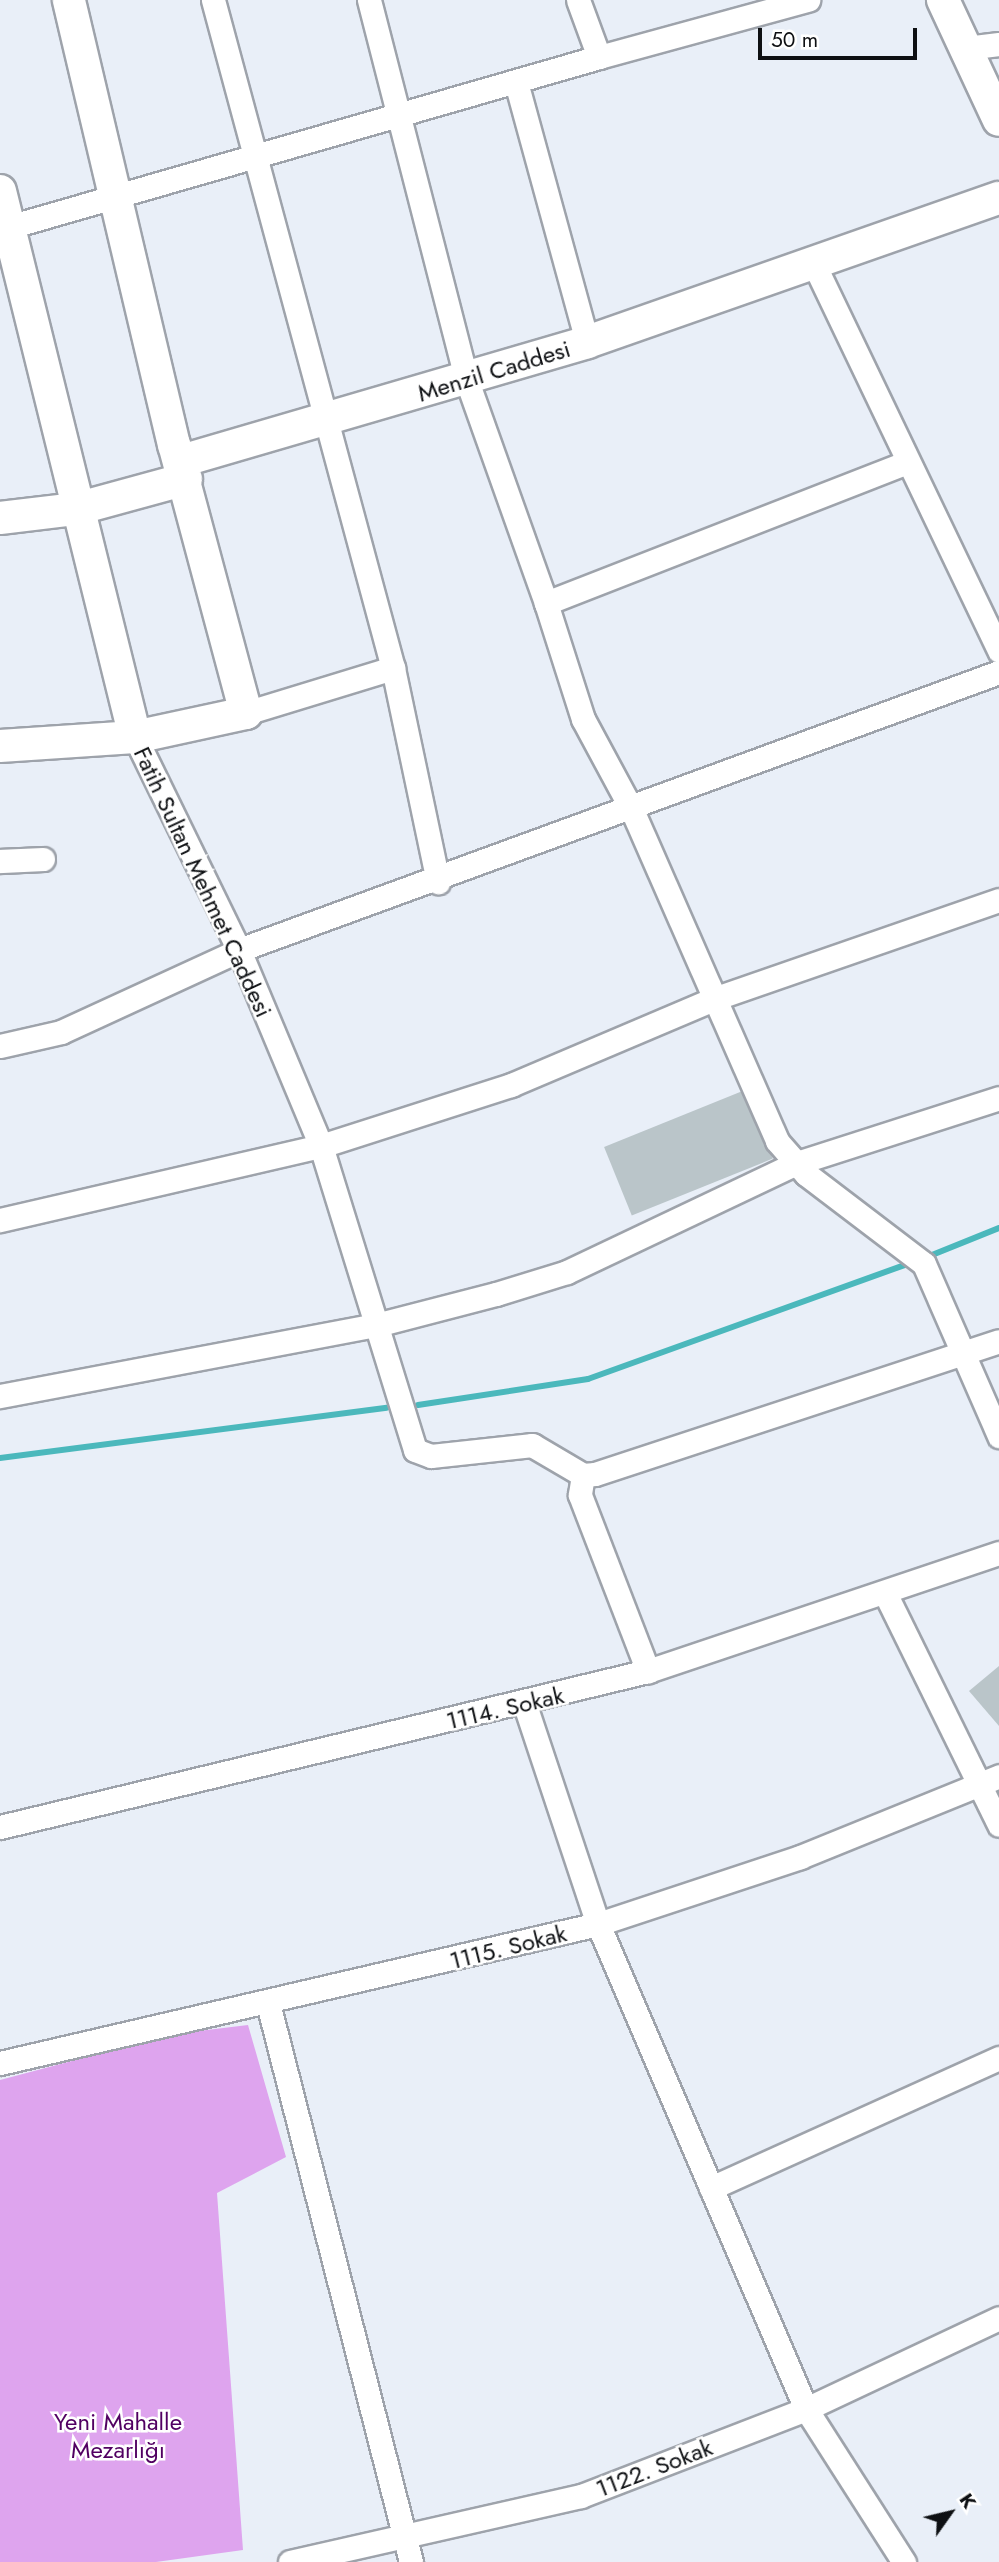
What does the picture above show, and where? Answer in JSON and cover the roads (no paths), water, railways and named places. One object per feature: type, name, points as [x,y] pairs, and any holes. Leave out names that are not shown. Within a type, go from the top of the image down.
[{"type":"street","points":[[69,0],[114,198],[246,713]]},
{"type":"street","points":[[213,0],[393,668],[438,882]]},
{"type":"street","points":[[369,0],[402,114],[467,381],[546,603],[583,719],[632,810],[776,1141],[794,1164],[924,1264],[999,1436]]},
{"type":"street","points":[[578,0],[599,57]]},
{"type":"street","points":[[9,227],[599,57],[808,0]]},
{"type":"street","points":[[943,0],[999,120]]},
{"type":"street","points":[[966,48],[999,44]]},
{"type":"street","points":[[516,82],[587,342]]},
{"type":"street","name":"Fatih Sultan Mehmet Caddesi","points":[[0,191],[76,509],[135,737],[239,950],[321,1146],[380,1324],[410,1441],[431,1455],[533,1445],[583,1475]]},
{"type":"street","name":"Menzil Caddesi","points":[[0,518],[76,509],[328,420],[467,381],[587,342],[999,198]]},
{"type":"street","points":[[813,262],[999,651]]},
{"type":"street","points":[[546,603],[907,462]]},
{"type":"street","points":[[0,746],[135,737],[246,713],[393,668]]},
{"type":"street","points":[[0,1046],[61,1032],[239,950],[438,882],[999,672]]},
{"type":"street","points":[[0,861],[43,859]]},
{"type":"street","points":[[0,1220],[321,1146],[512,1086],[716,998],[999,900]]},
{"type":"street","points":[[0,1396],[380,1324],[567,1272],[794,1164],[999,1098]]},
{"type":"street","points":[[648,1671],[580,1495],[583,1475],[999,1341]]},
{"type":"street","name":"1114. Sokak","points":[[0,1827],[524,1705],[648,1671],[886,1595],[999,1553]]},
{"type":"street","points":[[886,1595],[989,1780],[999,1825]]},
{"type":"street","points":[[524,1705],[598,1924],[806,2409],[904,2562]]},
{"type":"street","name":"1115. Sokak","points":[[0,2063],[268,2003],[598,1924],[800,1857],[989,1780]]},
{"type":"street","points":[[268,2003],[411,2562]]},
{"type":"street","points":[[711,2188],[999,2058]]},
{"type":"street","name":"1122. Sokak","points":[[290,2562],[407,2539],[581,2496],[806,2409],[999,2318]]},
{"type":"waterway","points":[[927,1257],[999,1228]]},
{"type":"waterway","points":[[418,1405],[588,1379],[911,1263]]},
{"type":"waterway","points":[[0,1458],[387,1408]]},
{"type":"park label","name":"Yeni Mahalle Mezarlığı","points":[[118,2436]]}]
